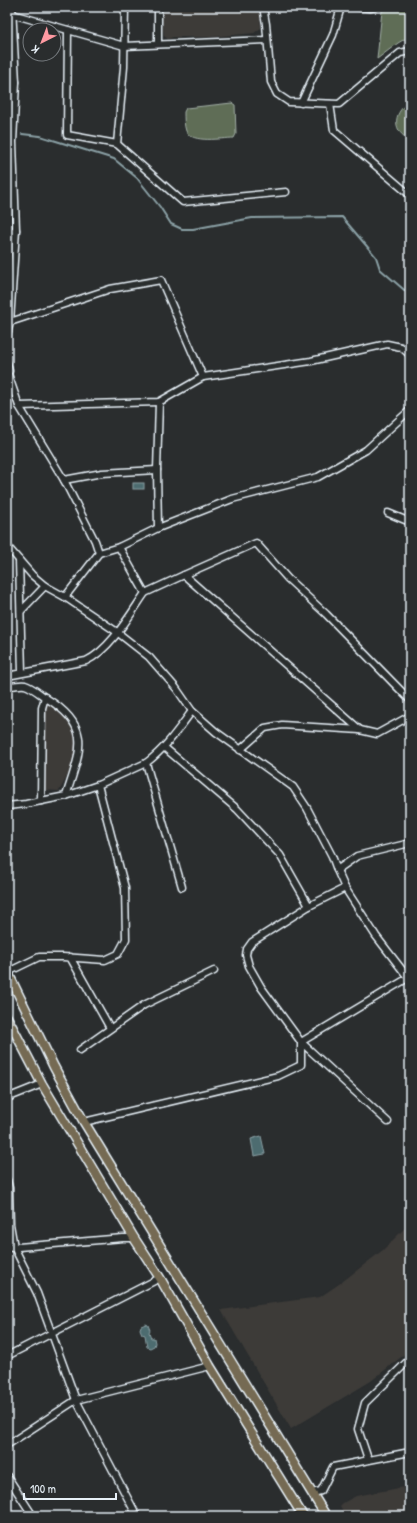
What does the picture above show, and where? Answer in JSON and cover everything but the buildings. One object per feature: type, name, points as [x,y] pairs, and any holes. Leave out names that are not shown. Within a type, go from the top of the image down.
[{"type":"main road","points":[[7,971],[54,1067],[84,1122],[326,1516]]},
{"type":"main road","points":[[7,1017],[42,1084],[134,1238],[160,1278],[210,1366],[302,1516]]},
{"type":"street","points":[[7,334],[10,322],[16,230],[10,142],[16,82],[12,7]]},
{"type":"street","points":[[117,144],[124,73],[125,7]]},
{"type":"street","points":[[158,7],[158,44]]},
{"type":"street","points":[[262,7],[271,82],[277,94],[289,102],[339,104],[400,53],[410,51]]},
{"type":"street","points":[[301,103],[333,35],[341,7]]},
{"type":"street","points":[[359,7],[375,7]]},
{"type":"street","points":[[12,14],[124,46],[267,40]]},
{"type":"street","points":[[68,30],[67,135],[117,144],[183,202],[286,192]]},
{"type":"street","points":[[7,82],[16,82]]},
{"type":"street","points":[[330,104],[334,130],[410,195]]},
{"type":"street","points":[[7,233],[16,230]]},
{"type":"street","points":[[10,322],[110,289],[161,280],[203,377]]},
{"type":"street","points":[[19,406],[159,402],[203,377],[310,361],[387,344],[401,348],[410,355]]},
{"type":"street","points":[[7,364],[7,374],[15,398],[64,480],[95,541],[99,553]]},
{"type":"street","points":[[7,390],[15,398]]},
{"type":"street","points":[[158,528],[157,470],[159,402]]},
{"type":"street","points":[[65,597],[99,553],[119,547],[158,528],[232,499],[318,477],[366,450],[410,410]]},
{"type":"street","points":[[64,480],[102,473],[157,470]]},
{"type":"street","points":[[388,512],[410,522]]},
{"type":"street","points":[[7,676],[86,661],[96,656],[117,632],[145,593],[256,543],[288,579],[326,614],[410,700]]},
{"type":"street","points":[[7,546],[32,575],[45,586],[65,597],[117,632],[149,657],[176,688],[192,711],[216,732],[293,787],[307,808],[332,856],[345,888],[376,936],[409,979],[301,1042]]},
{"type":"street","points":[[119,547],[145,593]]},
{"type":"street","points":[[19,560],[22,672]]},
{"type":"street","points":[[184,575],[360,730]]},
{"type":"street","points":[[21,611],[45,586]]},
{"type":"street","points":[[7,687],[24,685],[55,703],[70,716],[78,730],[80,746],[78,758],[66,796]]},
{"type":"street","points":[[41,801],[42,708],[45,697]]},
{"type":"street","points":[[7,806],[66,796],[98,785],[146,764],[165,748],[192,711]]},
{"type":"street","points":[[240,750],[265,728],[282,725],[360,730],[377,734],[410,716]]},
{"type":"street","points":[[165,748],[237,809],[280,855],[309,906]]},
{"type":"street","points":[[146,764],[182,887]]},
{"type":"street","points":[[7,971],[39,958],[70,957],[105,960],[118,954],[126,939],[125,888],[98,785]]},
{"type":"street","points":[[337,870],[357,856],[410,843]]},
{"type":"street","points":[[345,888],[309,906],[252,942],[246,949],[248,966],[261,987],[301,1042],[388,1122]]},
{"type":"street","points":[[70,957],[110,1028]]},
{"type":"street","points":[[80,1050],[144,1005],[214,971]]},
{"type":"street","points":[[84,1122],[278,1076],[301,1065],[301,1042]]},
{"type":"street","points":[[7,1098],[42,1084]]},
{"type":"street","points":[[7,1180],[9,1188],[10,1224],[14,1247],[37,1293],[76,1400],[138,1516]]},
{"type":"street","points":[[7,1248],[134,1238]]},
{"type":"street","points":[[7,1356],[160,1278]]},
{"type":"street","points":[[368,1459],[358,1429],[365,1403],[410,1359]]},
{"type":"street","points":[[7,1445],[76,1400],[210,1366]]},
{"type":"street","points":[[312,1493],[321,1491],[333,1467],[410,1452]]},
{"type":"street","points":[[7,1476],[33,1516]]},
{"type":"shaded area","points":[[161,7],[259,7],[261,28],[254,33],[211,37],[173,37],[168,39],[164,36]]},
{"type":"shaded area","points":[[48,702],[62,711],[71,721],[76,744],[74,764],[59,791],[45,790],[45,710]]},
{"type":"shaded area","points":[[410,1223],[410,1350],[371,1381],[291,1429],[221,1310],[320,1297],[383,1250]]},
{"type":"shaded area","points":[[410,1486],[410,1516],[346,1516],[340,1506],[356,1496]]},
{"type":"green space","points":[[394,7],[409,7],[410,36],[377,59],[382,11]]},
{"type":"green space","points":[[232,103],[235,105],[236,134],[234,138],[194,138],[186,131],[184,124],[184,112],[186,108]]},
{"type":"green space","points":[[408,103],[410,103],[410,140],[404,137],[400,132],[397,123],[399,112]]},
{"type":"water","points":[[133,483],[144,483],[144,489],[133,489]]},
{"type":"water","points":[[261,1136],[265,1154],[254,1156],[251,1139]]},
{"type":"water","points":[[146,1324],[150,1330],[149,1332],[151,1338],[154,1338],[155,1343],[154,1346],[150,1348],[147,1347],[145,1335],[142,1334],[140,1329],[141,1326]]},
{"type":"waterway","points":[[22,134],[40,136],[114,159],[137,178],[160,207],[171,224],[182,229],[193,229],[252,218],[342,217],[376,257],[380,269],[410,295]]}]
